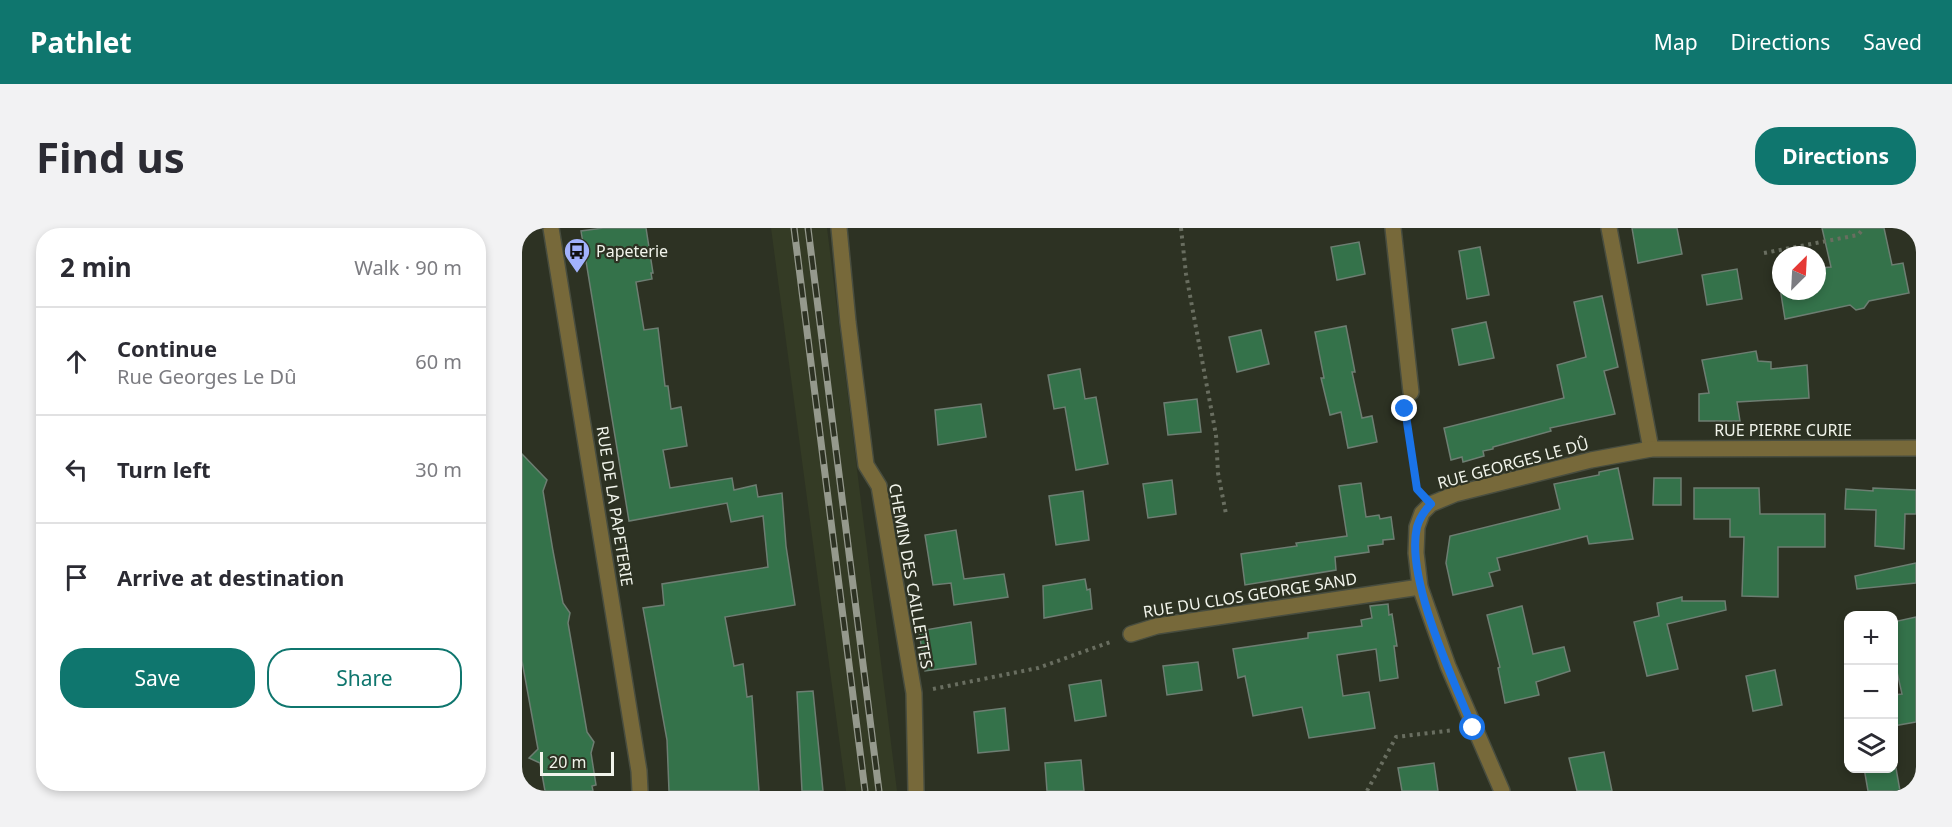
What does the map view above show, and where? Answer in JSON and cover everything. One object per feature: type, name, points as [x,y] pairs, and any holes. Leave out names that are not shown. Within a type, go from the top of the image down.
[{"type":"street","name":"RUE DE LA PAPETERIE","points":[[551,228],[637,759],[640,791]]},
{"type":"street","name":"CHEMIN DES CAILLETTES","points":[[839,228],[866,465],[879,486],[914,693],[916,791]]},
{"type":"street","points":[[1393,228],[1411,392]]},
{"type":"street","points":[[1610,228],[1651,448]]},
{"type":"street","name":"RUE PIERRE CURIE","points":[[1651,448],[1916,448]]},
{"type":"street","name":"RUE GEORGES LE DÛ","points":[[1502,791],[1448,666],[1420,587],[1416,546],[1417,527],[1422,513],[1431,504],[1443,498],[1592,460],[1651,448]]},
{"type":"street","name":"RUE DU CLOS GEORGE SAND","points":[[1131,634],[1157,626],[1420,587]]},
{"type":"path","points":[[1181,228],[1186,274],[1216,435],[1218,473],[1226,514]]},
{"type":"path","points":[[1764,253],[1858,235],[1864,228]]},
{"type":"path","points":[[1411,392],[1405,409],[1417,489],[1431,504]]},
{"type":"path","name":"RUE DU CLOS GEORGE SAND","points":[[914,693],[1038,669],[1131,634]]},
{"type":"path","points":[[1367,791],[1396,737],[1473,728]]},
{"type":"shaded area","points":[[771,228],[827,228],[897,791],[846,791]]},
{"type":"building","points":[[603,228],[646,228],[652,279],[636,282],[644,330],[658,328],[665,386],[668,386],[671,409],[681,407],[687,446],[663,450],[670,488],[732,478],[734,490],[756,485],[758,497],[782,493],[786,546],[795,605],[725,617],[734,666],[743,664],[747,697],[752,696],[759,791],[669,791],[667,740],[643,608],[664,605],[662,584],[768,567],[763,516],[731,522],[727,503],[629,521],[581,231]]},
{"type":"building","points":[[1632,228],[1677,228],[1682,254],[1638,263]]},
{"type":"building","points":[[1822,228],[1884,228],[1892,265],[1903,263],[1909,293],[1869,301],[1864,308],[1856,310],[1850,305],[1785,319],[1782,300],[1826,300],[1826,267],[1831,267]]},
{"type":"building","points":[[1359,242],[1365,274],[1337,280],[1331,247]]},
{"type":"building","points":[[1480,247],[1489,295],[1467,299],[1459,251]]},
{"type":"building","points":[[1737,269],[1742,299],[1707,305],[1702,275]]},
{"type":"building","points":[[1602,296],[1618,367],[1604,371],[1615,414],[1550,428],[1551,431],[1493,447],[1493,449],[1483,451],[1484,456],[1463,462],[1462,457],[1451,460],[1444,428],[1564,398],[1557,365],[1586,357],[1574,302]]},
{"type":"building","points":[[1486,322],[1494,358],[1459,365],[1452,329]]},
{"type":"building","points":[[1346,326],[1355,372],[1352,372],[1362,418],[1372,416],[1377,442],[1348,448],[1341,412],[1330,415],[1321,378],[1324,378],[1315,332]]},
{"type":"building","points":[[1261,330],[1269,364],[1237,372],[1229,337]]},
{"type":"building","points":[[1756,351],[1758,361],[1771,362],[1771,369],[1807,365],[1809,398],[1737,402],[1740,421],[1699,421],[1699,394],[1709,393],[1702,360]]},
{"type":"building","points":[[1080,369],[1085,399],[1096,397],[1108,464],[1076,470],[1065,407],[1054,409],[1048,375]]},
{"type":"building","points":[[1197,399],[1201,432],[1168,435],[1164,403]]},
{"type":"building","points":[[981,404],[986,437],[938,445],[935,410]]},
{"type":"building","points":[[522,454],[547,480],[543,491],[553,551],[563,603],[570,613],[568,623],[587,732],[594,742],[591,753],[596,785],[592,786],[593,791],[545,791],[540,763],[529,758],[538,749],[522,661]]},
{"type":"building","points":[[1618,468],[1633,539],[1589,544],[1587,536],[1497,558],[1500,570],[1489,573],[1493,586],[1453,595],[1446,563],[1450,536],[1560,509],[1554,484],[1599,475],[1599,472]]},
{"type":"building","points":[[1654,478],[1681,478],[1681,505],[1653,505]]},
{"type":"building","points":[[1172,480],[1176,514],[1148,518],[1143,484]]},
{"type":"building","points":[[1361,483],[1366,517],[1379,515],[1380,519],[1391,517],[1394,539],[1383,540],[1383,544],[1368,546],[1369,552],[1335,557],[1336,570],[1245,585],[1241,554],[1347,536],[1339,486]]},
{"type":"building","points":[[1694,488],[1759,488],[1760,514],[1825,514],[1825,547],[1778,547],[1778,597],[1742,596],[1744,537],[1730,537],[1730,519],[1694,519]]},
{"type":"building","points":[[1873,488],[1916,490],[1916,514],[1905,514],[1904,549],[1875,546],[1876,510],[1845,509],[1846,489],[1873,491]]},
{"type":"building","points":[[1083,491],[1089,540],[1056,545],[1049,496]]},
{"type":"building","points":[[956,530],[964,579],[1004,574],[1008,597],[954,605],[951,583],[933,585],[925,535]]},
{"type":"building","points":[[1916,563],[1916,583],[1857,589],[1855,576]]},
{"type":"building","points":[[1085,579],[1087,590],[1090,589],[1092,609],[1044,618],[1043,586]]},
{"type":"building","points":[[1682,597],[1682,601],[1725,601],[1726,610],[1667,624],[1678,669],[1647,676],[1634,622],[1659,616],[1657,603]]},
{"type":"building","points":[[1388,604],[1389,615],[1392,614],[1397,646],[1394,646],[1398,678],[1380,681],[1376,649],[1337,655],[1343,696],[1369,692],[1375,728],[1309,738],[1302,707],[1253,716],[1245,676],[1238,678],[1233,649],[1308,638],[1308,633],[1362,626],[1361,620],[1372,618],[1370,606]]},
{"type":"building","points":[[1522,606],[1533,654],[1564,647],[1570,671],[1536,682],[1539,695],[1505,703],[1498,668],[1500,667],[1487,615]]},
{"type":"building","points":[[1916,617],[1916,722],[1898,725],[1898,694],[1902,694],[1898,676],[1898,621]]},
{"type":"building","points":[[971,622],[976,664],[925,671],[919,631]]},
{"type":"building","points":[[1198,662],[1202,690],[1167,695],[1163,666]]},
{"type":"building","points":[[1775,670],[1782,705],[1753,711],[1746,676]]},
{"type":"building","points":[[1101,680],[1106,716],[1075,721],[1069,685]]},
{"type":"building","points":[[813,691],[823,791],[802,791],[797,692]]},
{"type":"building","points":[[1005,708],[1009,750],[978,753],[974,712]]},
{"type":"building","points":[[1604,752],[1612,791],[1577,791],[1569,758]]},
{"type":"building","points":[[1081,760],[1084,791],[1047,791],[1045,763]]},
{"type":"building","points":[[1434,763],[1438,791],[1402,791],[1398,768]]},
{"type":"building","points":[[1865,773],[1897,773],[1900,791],[1868,791]]},
{"type":"railway","points":[[794,228],[865,791]]},
{"type":"railway","points":[[808,228],[879,791]]},
{"type":"place","name":"Papeterie","points":[[577,274]]},
{"type":"route","points":[[1405,409],[1417,489],[1431,504],[1422,513],[1417,527],[1416,553],[1420,587],[1473,728]]}]
